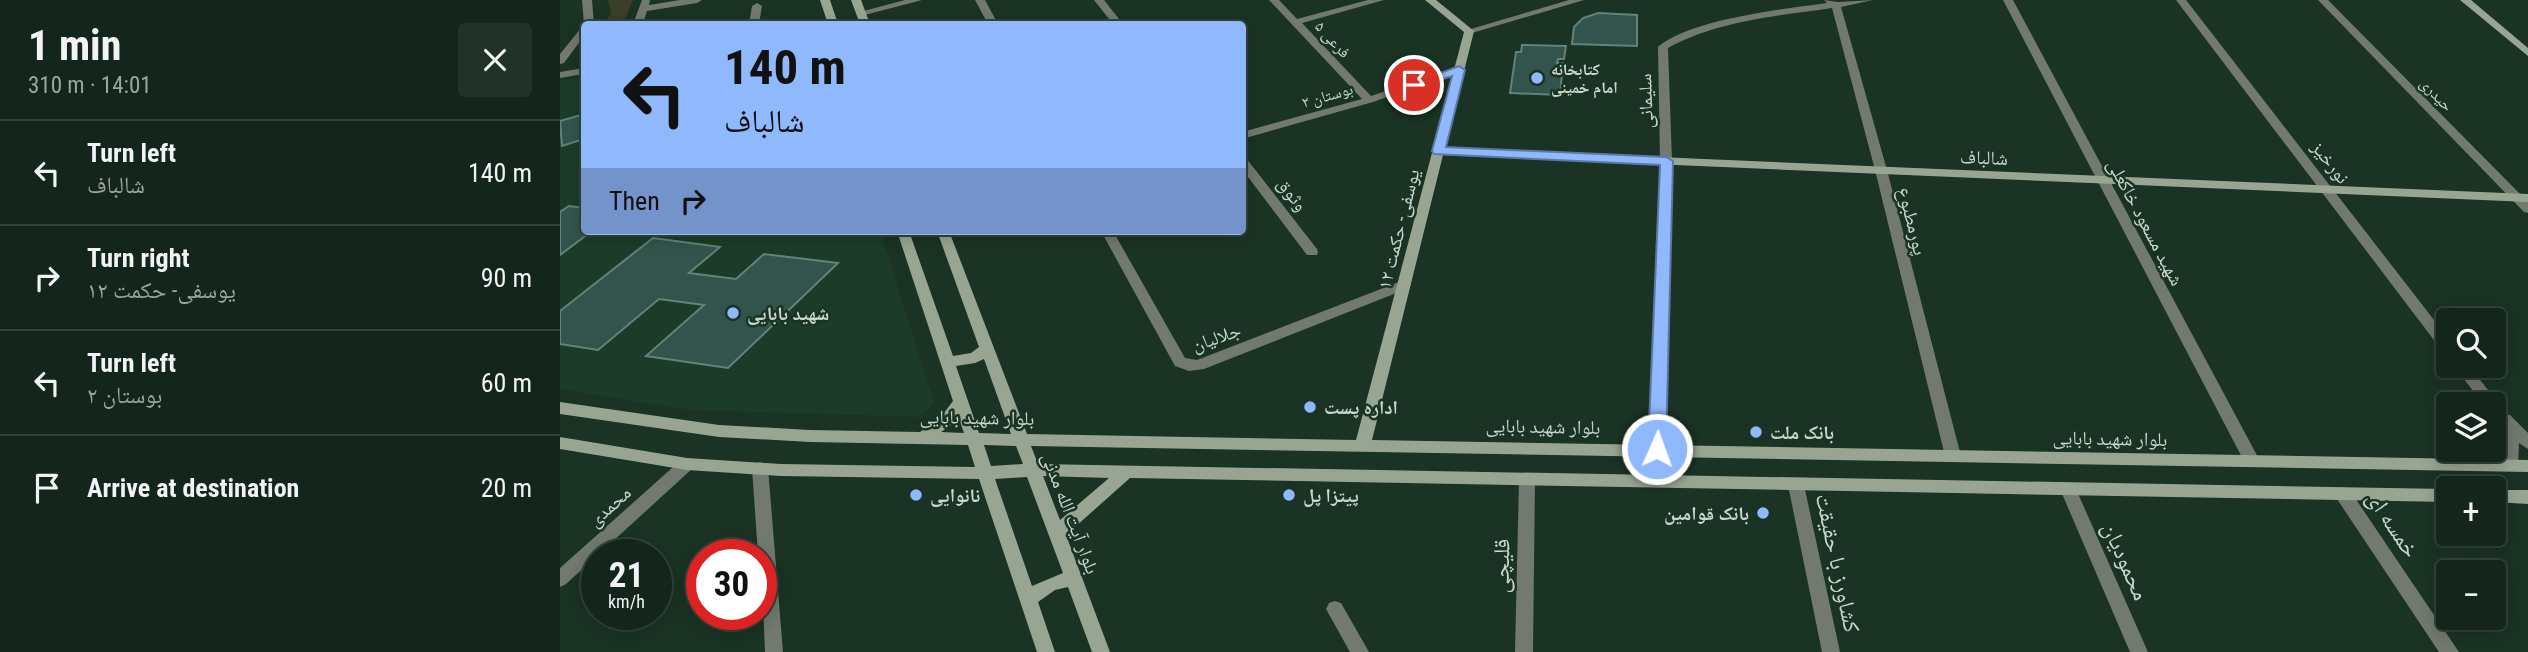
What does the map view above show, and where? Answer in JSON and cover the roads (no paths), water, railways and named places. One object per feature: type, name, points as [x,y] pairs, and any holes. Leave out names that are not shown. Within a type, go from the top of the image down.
[{"type":"street","points":[[587,0],[590,21]]},
{"type":"street","points":[[639,21],[645,4],[698,0]]},
{"type":"street","points":[[825,0],[833,21]]},
{"type":"street","points":[[856,0],[864,21]]},
{"type":"street","points":[[860,13],[917,0]]},
{"type":"street","points":[[980,0],[991,21]]},
{"type":"street","points":[[1099,0],[1116,21]]},
{"type":"street","name":"فرعی ۵","points":[[1274,0],[1368,100]]},
{"type":"street","points":[[1295,22],[1379,0]]},
{"type":"street","points":[[1430,0],[1469,31],[1566,1],[1579,0]]},
{"type":"street","points":[[1832,3],[1868,0]]},
{"type":"street","name":"شهید مسعود خاکعلی","points":[[2007,0],[2252,461]]},
{"type":"street","name":"نورخیز","points":[[2181,0],[2436,332]]},
{"type":"street","name":"حیدری","points":[[2323,0],[2522,198],[2528,209]]},
{"type":"street","points":[[2465,0],[2528,53]]},
{"type":"street","name":"سلیمانی","points":[[1657,449],[1666,161],[1663,47],[1689,33],[1832,3]]},
{"type":"street","name":"پورمطبوع","points":[[1832,3],[1881,170],[1953,456]]},
{"type":"street","points":[[754,21],[757,6]]},
{"type":"street","name":"یوسفی- حکمت ۱۲","points":[[1363,444],[1469,31]]},
{"type":"street","points":[[560,61],[581,34]]},
{"type":"street","name":"بوستان ۲","points":[[1246,135],[1368,100],[1459,70]]},
{"type":"street","points":[[560,75],[581,72]]},
{"type":"street","name":"شالباف","points":[[1438,151],[2522,198]]},
{"type":"street","name":"وثوق","points":[[1246,165],[1312,252]]},
{"type":"street","points":[[904,235],[1046,652]]},
{"type":"street","name":"بلوار آیت الله مدنی","points":[[944,235],[1101,652]]},
{"type":"street","name":"جلالیان","points":[[1109,235],[1180,362],[1189,366],[1199,365],[1404,285]]},
{"type":"street","points":[[948,362],[962,362],[987,349]]},
{"type":"street","points":[[2470,378],[2481,392]]},
{"type":"street","points":[[924,437],[946,421],[961,401]]},
{"type":"street","name":"بلوار شهید بابایی","points":[[560,408],[719,431],[974,439],[2528,466]]},
{"type":"street","points":[[2506,420],[2528,443]]},
{"type":"street","points":[[2506,432],[2511,441],[2510,465]]},
{"type":"street","points":[[560,443],[687,464],[760,468],[985,473],[1033,470],[1124,474],[2436,495]]},
{"type":"street","name":"محمدی","points":[[560,579],[687,464]]},
{"type":"street","points":[[760,468],[774,652]]},
{"type":"street","points":[[1056,533],[1124,474]]},
{"type":"street","name":"قلیچی","points":[[1524,652],[1527,480]]},
{"type":"street","name":"کشاورز با حقیقت","points":[[1796,485],[1831,652]]},
{"type":"street","name":"محمودیان","points":[[2068,489],[2139,652]]},
{"type":"street","name":"خمسه ای","points":[[2343,494],[2450,652]]},
{"type":"street","points":[[2506,496],[2528,496]]},
{"type":"street","points":[[1028,600],[1040,588],[1057,581],[1074,579]]},
{"type":"street","points":[[1335,609],[1360,652]]},
{"type":"place","name":"کتابخانه امام خمینی","points":[[1537,78]]},
{"type":"place","name":"شهید بابایی","points":[[733,313]]},
{"type":"place","name":"اداره پست","points":[[1310,407]]},
{"type":"place","name":"بانک ملت","points":[[1756,432]]},
{"type":"place","name":"نانوایی","points":[[916,495]]},
{"type":"place","name":"پیتزا پل","points":[[1289,495]]},
{"type":"place","name":"بانک قوامین","points":[[1763,513]]}]
